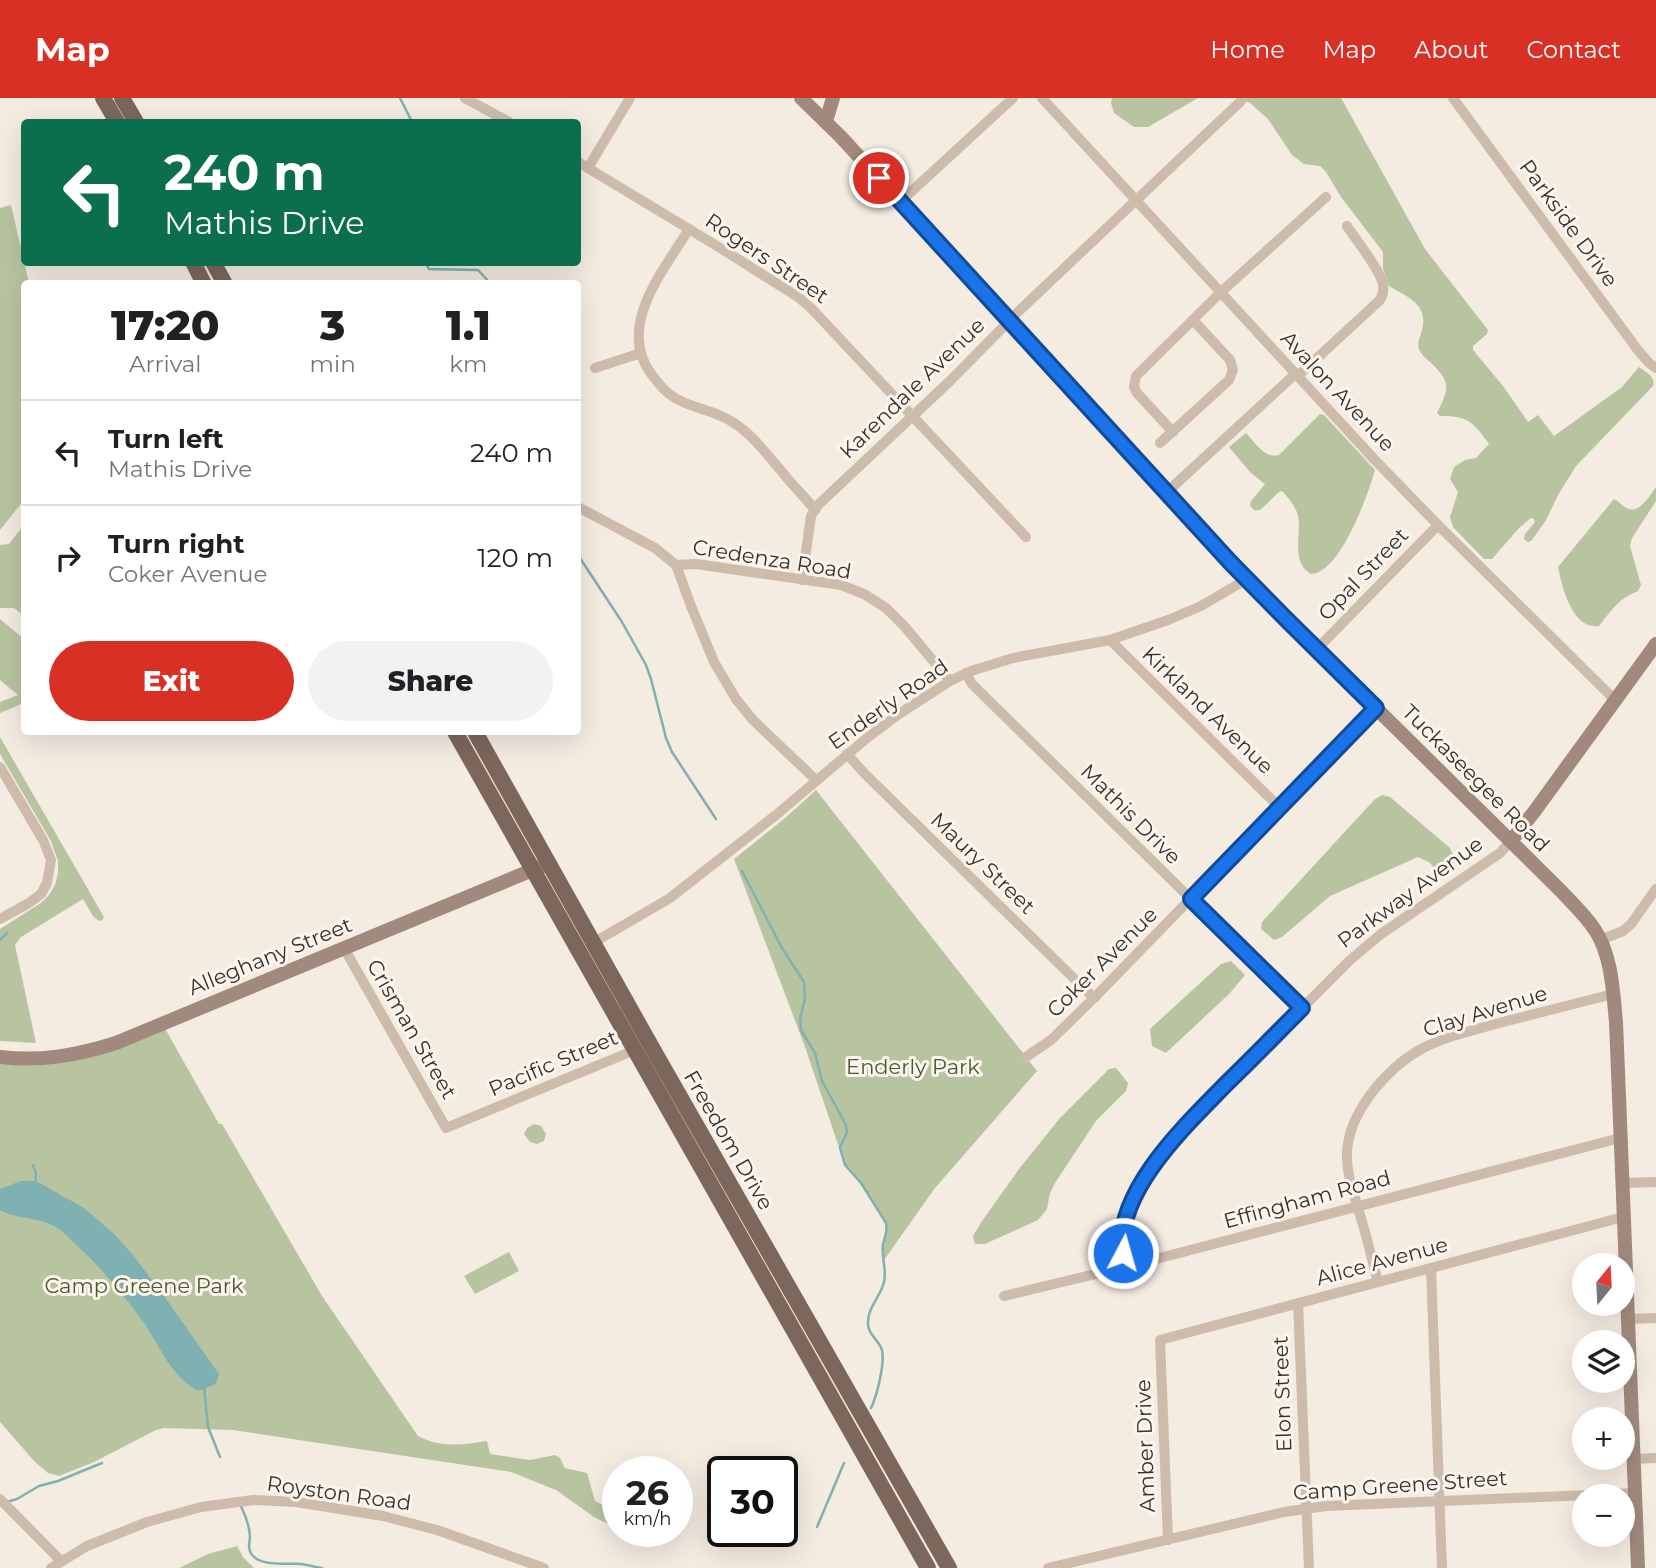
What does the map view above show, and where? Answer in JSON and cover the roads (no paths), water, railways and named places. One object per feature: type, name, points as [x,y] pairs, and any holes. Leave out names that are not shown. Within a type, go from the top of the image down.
[{"type":"main road","points":[[103,98],[115,119]]},
{"type":"main road","points":[[122,98],[134,119]]},
{"type":"main road","name":"Tuckaseegee Road","points":[[801,98],[1010,320],[1247,579],[1562,892],[1601,940],[1608,965],[1616,1022],[1632,1407]]},
{"type":"main road","points":[[825,121],[834,98]]},
{"type":"main road","name":"Parkway Avenue","points":[[1511,841],[1535,812],[1656,644]]},
{"type":"main road","name":"Freedom Drive","points":[[457,735],[928,1568]]},
{"type":"main road","name":"Freedom Drive","points":[[477,735],[948,1568]]},
{"type":"main road","name":"Alleghany Street","points":[[0,1056],[41,1059],[92,1051],[116,1043],[549,863]]},
{"type":"main road","points":[[635,1050],[648,1051],[677,1104],[695,1121]]},
{"type":"main road","points":[[761,1272],[778,1287],[797,1319],[801,1322],[808,1320]]},
{"type":"main road","name":"Tuckaseegee Road","points":[[1635,1493],[1638,1568]]},
{"type":"street","points":[[465,98],[504,119]]},
{"type":"street","points":[[588,168],[630,98]]},
{"type":"street","points":[[900,202],[1013,98]]},
{"type":"street","name":"Avalon Avenue","points":[[1042,98],[1373,458],[1615,700]]},
{"type":"street","name":"Parkside Drive","points":[[1453,98],[1637,349],[1656,368]]},
{"type":"street","name":"Karendale Avenue","points":[[815,510],[1241,101]]},
{"type":"street","name":"Rogers Street","points":[[581,164],[795,295],[811,308],[1026,537]]},
{"type":"street","points":[[1173,432],[1137,393],[1134,382],[1140,371],[1221,292],[1326,197]]},
{"type":"street","points":[[1167,492],[1380,300],[1383,284],[1379,274],[1347,226]]},
{"type":"street","points":[[689,229],[647,299],[640,321],[641,353],[649,372],[663,388],[684,403],[716,414],[737,425],[815,510],[811,516],[802,580]]},
{"type":"street","points":[[1160,443],[1228,380],[1233,370],[1230,360],[1193,320]]},
{"type":"street","points":[[595,368],[641,353]]},
{"type":"street","points":[[581,509],[655,548],[676,565],[714,662],[737,699],[753,720],[816,780]]},
{"type":"street","name":"Opal Street","points":[[1316,650],[1438,525]]},
{"type":"street","name":"Credenza Road","points":[[676,565],[696,564],[853,589],[875,600],[905,627],[950,681]]},
{"type":"street","name":"Enderly Road","points":[[593,943],[670,898],[776,815],[847,754],[899,714],[950,681],[1013,658],[1110,640],[1201,606],[1247,579]]},
{"type":"street","name":"Kirkland Avenue","points":[[1110,640],[1279,807]]},
{"type":"street","name":"Mathis Drive","points":[[966,673],[972,684],[1302,1008]]},
{"type":"street","name":"Coker Avenue","points":[[1026,1057],[1051,1040],[1094,998],[1376,708]]},
{"type":"street","name":"Maury Street","points":[[847,754],[1094,998]]},
{"type":"street","points":[[0,766],[43,840],[51,860],[47,883],[40,894],[0,919]]},
{"type":"street","name":"Parkway Avenue","points":[[1129,1266],[1121,1239],[1128,1212],[1146,1177],[1167,1146],[1365,947],[1500,853],[1511,841]]},
{"type":"street","points":[[1601,940],[1623,931],[1631,924],[1656,890]]},
{"type":"street","name":"Crisman Street","points":[[344,948],[446,1128]]},
{"type":"street","name":"Clay Avenue","points":[[1378,1282],[1347,1167],[1351,1129],[1365,1103],[1401,1063],[1424,1048],[1462,1033],[1613,994]]},
{"type":"street","name":"Pacific Street","points":[[446,1128],[635,1050]]},
{"type":"street","name":"Effingham Road","points":[[1004,1296],[1620,1138]]},
{"type":"street","points":[[1622,1183],[1656,1182]]},
{"type":"street","name":"Alice Avenue","points":[[1160,1351],[1160,1340],[1623,1217]]},
{"type":"street","points":[[1431,1268],[1442,1568]]},
{"type":"street","name":"Elon Street","points":[[1298,1303],[1308,1568]]},
{"type":"street","points":[[1628,1319],[1656,1318]]},
{"type":"street","name":"Amber Drive","points":[[1160,1351],[1168,1540]]},
{"type":"street","points":[[1635,1459],[1656,1458]]},
{"type":"street","name":"Camp Greene Street","points":[[1048,1568],[1306,1508],[1572,1496]]},
{"type":"street","points":[[0,1499],[61,1561]]},
{"type":"street","name":"Royston Road","points":[[51,1568],[107,1536],[147,1521],[201,1507],[253,1500],[279,1500],[413,1523],[544,1568]]},
{"type":"water","points":[[21,1181],[36,1181],[84,1208],[114,1234],[164,1296],[219,1374],[216,1384],[198,1391],[188,1385],[172,1368],[142,1320],[118,1289],[61,1231],[50,1224],[0,1210],[0,1189]]},
{"type":"waterway","points":[[400,98],[410,119]]},
{"type":"waterway","points":[[427,266],[429,269],[478,270],[487,280]]},
{"type":"waterway","points":[[581,560],[622,622],[646,665],[672,752],[716,819]]},
{"type":"waterway","points":[[742,871],[782,948],[804,982],[801,1030],[815,1053],[822,1081],[846,1125],[847,1132],[840,1148],[845,1165],[861,1183],[886,1223],[883,1244],[884,1282],[870,1311],[868,1322],[869,1330],[883,1356],[880,1379],[871,1408]]},
{"type":"waterway","points":[[0,940],[7,933]]},
{"type":"waterway","points":[[33,1165],[36,1173],[35,1185]]},
{"type":"waterway","points":[[204,1387],[208,1427],[220,1457]]},
{"type":"waterway","points":[[7,1502],[39,1486],[102,1463]]},
{"type":"waterway","points":[[817,1527],[844,1463]]},
{"type":"waterway","points":[[240,1504],[249,1527],[251,1554],[256,1558],[270,1563],[322,1568]]},
{"type":"park label","name":"Enderly Park","points":[[913,1066]]},
{"type":"park label","name":"Camp Greene Park","points":[[144,1285]]}]
